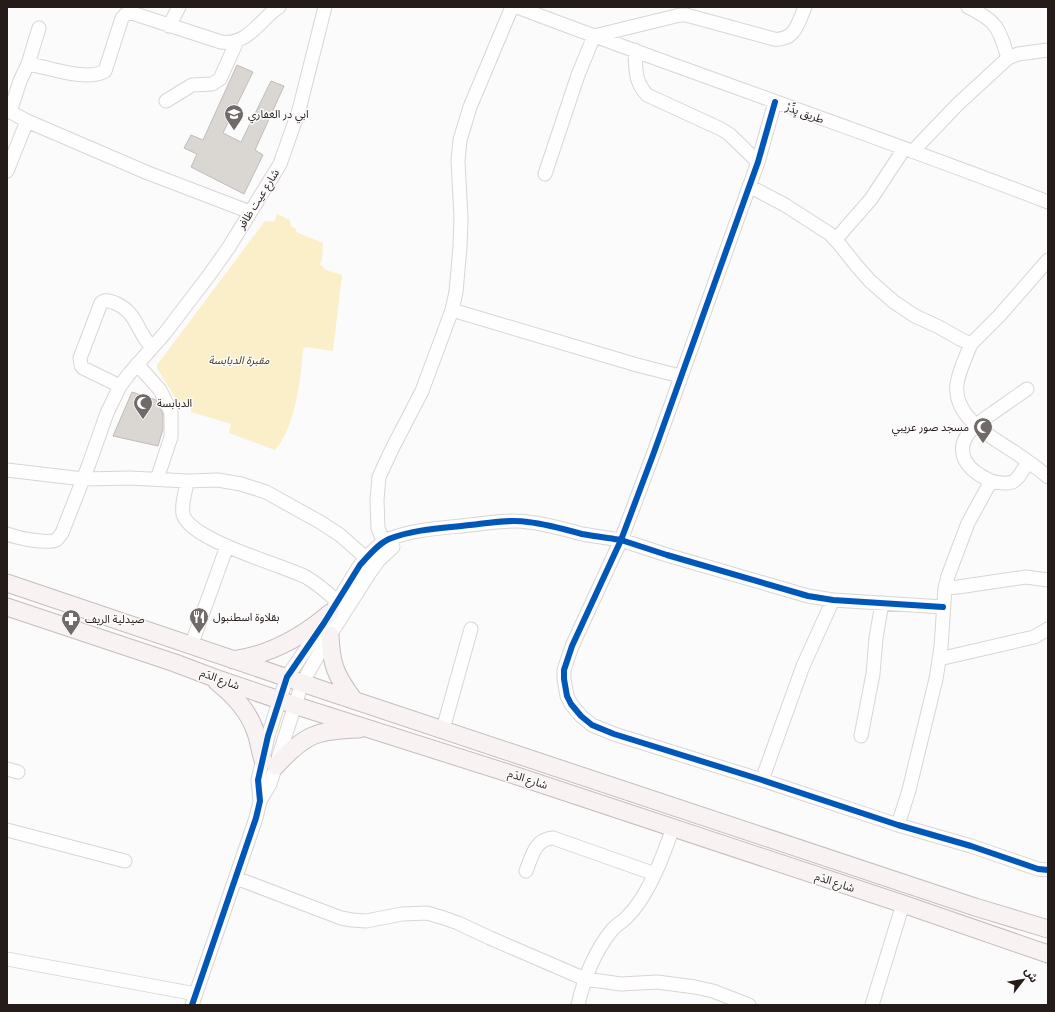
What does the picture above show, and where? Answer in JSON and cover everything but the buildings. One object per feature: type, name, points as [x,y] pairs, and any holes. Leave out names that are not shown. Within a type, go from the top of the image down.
[{"type":"main road","name":"شارع الدَم","points":[[7,583],[302,683],[968,904],[1048,929]]},
{"type":"main road","name":"شارع الدَم","points":[[7,607],[175,663],[212,678],[511,774],[903,904],[1048,954]]},
{"type":"main road","points":[[233,660],[261,653],[282,645],[317,624],[334,608]]},
{"type":"main road","points":[[330,635],[331,654],[334,668],[340,682],[354,700]]},
{"type":"main road","points":[[212,678],[230,692],[245,710],[269,763],[316,734],[327,731],[373,729]]},
{"type":"street","points":[[169,26],[179,7]]},
{"type":"street","points":[[28,64],[70,73],[95,75],[105,71],[117,32],[124,16],[132,13],[221,42],[230,43],[247,36],[280,7]]},
{"type":"street","name":"شارع عيت ظافر","points":[[7,534],[52,541],[59,538],[66,527],[107,413],[120,386],[175,320],[210,274],[280,164],[299,110],[323,7]]},
{"type":"street","points":[[287,702],[302,683],[385,547],[378,528],[377,500],[380,477],[422,391],[452,310],[456,292],[460,247],[461,217],[458,161],[460,140],[470,107],[512,7]]},
{"type":"street","name":"طريق يِدِّرْ","points":[[517,7],[1048,202]]},
{"type":"street","points":[[545,174],[578,75],[594,36],[680,14],[781,40],[789,38],[797,27],[806,7]]},
{"type":"street","points":[[968,7],[982,13],[997,26],[1008,58]]},
{"type":"street","points":[[39,28],[28,64],[9,111],[27,121],[148,173],[250,212]]},
{"type":"street","points":[[166,101],[192,85],[212,84],[220,78],[237,41]]},
{"type":"street","points":[[635,50],[637,80],[640,88],[647,95],[729,134],[758,162]]},
{"type":"street","points":[[836,239],[871,199],[908,150],[1008,58],[1018,54],[1048,50]]},
{"type":"street","points":[[775,102],[758,162],[680,376],[653,455],[621,540],[572,646],[564,670],[565,687],[571,704],[580,716],[605,730],[898,825],[972,846],[1038,869],[1048,870]]},
{"type":"street","points":[[7,171],[27,121]]},
{"type":"street","points":[[749,186],[785,205],[830,234],[836,239],[861,270],[894,302],[915,316],[971,344]]},
{"type":"street","points":[[1048,260],[999,316],[971,344],[963,363],[957,386],[960,402],[968,417],[975,425],[1048,477]]},
{"type":"street","points":[[120,386],[83,368],[81,365],[80,358],[101,303],[107,300],[113,302],[128,312],[132,316],[147,343],[152,347]]},
{"type":"street","points":[[452,310],[637,365],[680,376]]},
{"type":"street","points":[[137,364],[160,390],[171,412],[171,437],[157,479]]},
{"type":"street","points":[[1027,389],[975,425],[967,435],[963,445],[964,457],[972,469],[991,481],[1002,484],[1011,484],[1018,478],[1028,462]]},
{"type":"street","points":[[8,472],[83,478],[188,481],[223,480],[240,484],[266,492],[320,522],[340,536],[366,558]]},
{"type":"street","points":[[188,481],[183,515],[187,522],[195,530],[208,538],[305,577],[320,587],[334,608]]},
{"type":"street","points":[[898,825],[909,790],[936,679],[943,626],[945,588],[948,576],[968,523],[991,481]]},
{"type":"street","points":[[7,959],[194,999],[251,834],[260,801],[270,784],[269,763],[287,702],[287,677],[366,558],[409,534],[486,524],[526,522],[562,528],[582,534],[621,540],[808,596],[833,600],[882,604],[943,607]]},
{"type":"street","points":[[191,646],[227,546]]},
{"type":"street","points":[[945,588],[1026,577],[1048,580]]},
{"type":"street","points":[[762,780],[803,666],[833,600]]},
{"type":"street","points":[[861,736],[873,674],[876,638],[882,604]]},
{"type":"street","points":[[443,729],[471,629]]},
{"type":"street","points":[[939,659],[1034,638],[1048,629]]},
{"type":"street","points":[[578,1005],[591,966],[613,929],[628,916],[639,902],[655,874],[673,828]]},
{"type":"street","points":[[7,830],[125,861]]},
{"type":"street","points":[[526,871],[540,842],[546,838],[553,838],[655,874]]},
{"type":"street","points":[[236,878],[326,913],[352,920],[366,921],[416,913],[427,913],[444,918],[586,979],[615,983],[657,982],[695,986],[713,991],[749,1005]]},
{"type":"street","points":[[872,1005],[903,904]]},
{"type":"green space","name":"مقبرة الدبابسة","points":[[277,214],[290,220],[291,226],[296,229],[296,232],[323,243],[322,259],[320,264],[326,270],[342,275],[333,351],[306,347],[303,349],[301,374],[296,402],[288,429],[282,441],[275,450],[229,433],[231,424],[191,412],[191,408],[179,404],[157,368],[157,365],[265,221],[274,222]]},
{"type":"cycle path","points":[[192,1005],[256,818],[260,801],[258,780],[268,736],[287,677],[366,558],[385,541],[409,533],[429,529],[506,521],[535,523],[582,534],[621,540],[758,162],[775,102]]},
{"type":"cycle path","points":[[943,607],[833,600],[808,596],[621,540],[572,646],[564,670],[567,696],[571,704],[581,716],[592,725],[614,734],[762,780],[898,825],[971,846],[1038,869],[1048,870]]},
{"type":"place","name":"ابي در الغفاري","points":[[234,131]]},
{"type":"place","name":"الدبابسة","points":[[143,420]]},
{"type":"place","name":"مسجد صور عريبي","points":[[983,444]]},
{"type":"place","name":"بقلاوة اسطنبول","points":[[199,634]]},
{"type":"place","name":"صيدلية الريف","points":[[71,636]]}]
